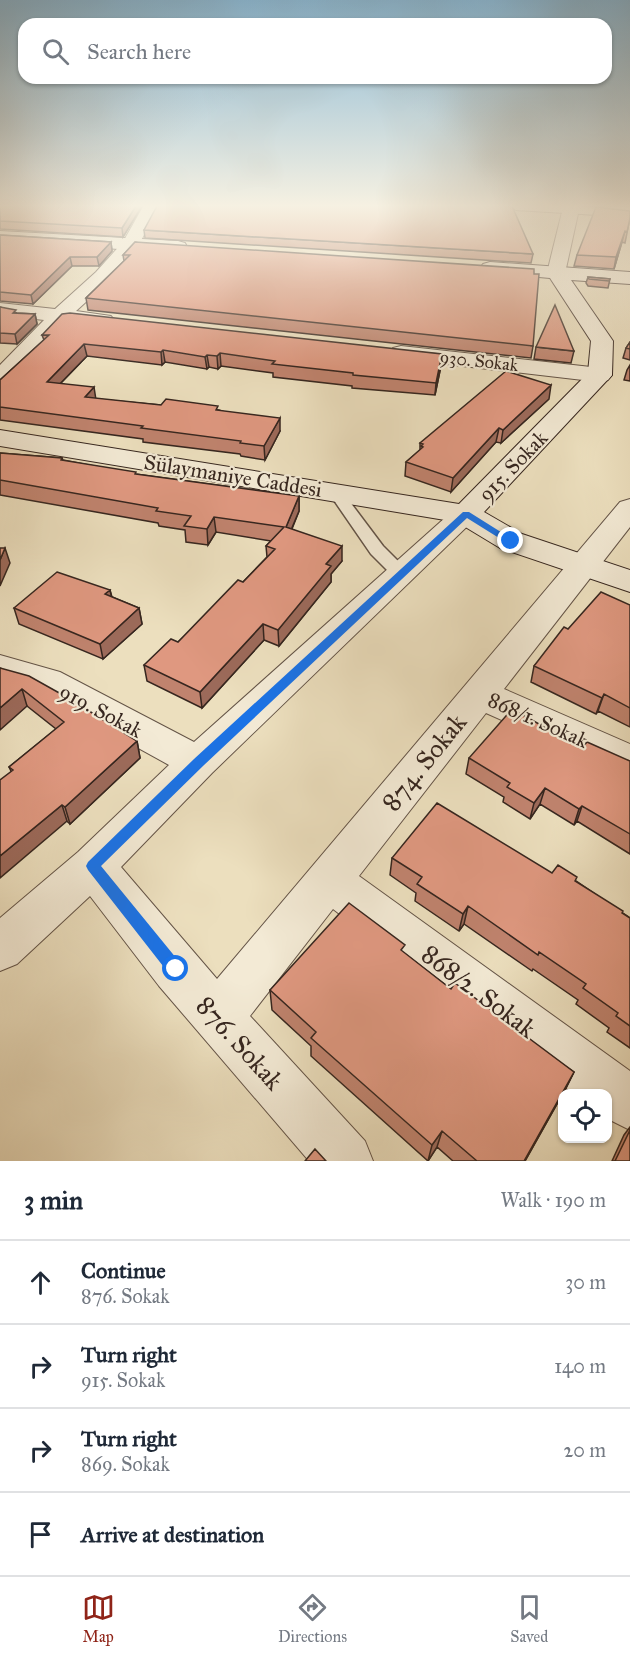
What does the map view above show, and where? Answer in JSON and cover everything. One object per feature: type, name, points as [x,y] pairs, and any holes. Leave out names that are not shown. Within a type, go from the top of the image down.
[{"type":"street","points":[[0,378],[118,259]]},
{"type":"street","points":[[557,259],[556,273],[602,341],[600,375]]},
{"type":"street","points":[[473,267],[630,278]]},
{"type":"street","points":[[0,309],[119,321]]},
{"type":"street","name":"930. Sokak","points":[[377,350],[600,375]]},
{"type":"street","name":"915. Sokak","points":[[0,948],[93,866],[198,762],[466,514],[600,375]]},
{"type":"street","name":"Sülaymaniye Caddesi","points":[[0,438],[466,514]]},
{"type":"street","name":"874. Sokak","points":[[218,1017],[630,508]]},
{"type":"street","points":[[466,514],[511,541],[630,581]]},
{"type":"street","name":"919. Sokak","points":[[0,668],[46,681],[198,762]]},
{"type":"street","name":"868/1. Sokak","points":[[479,694],[630,761]]},
{"type":"street","name":"876. Sokak","points":[[93,866],[176,969],[345,1161]]},
{"type":"street","name":"868/2. Sokak","points":[[329,880],[630,1103]]},
{"type":"lane","points":[[336,493],[377,550],[402,574]]},
{"type":"building","points":[[0,259],[68,259],[31,295],[0,292]]},
{"type":"building","points":[[126,259],[389,259],[534,269],[534,274],[539,274],[533,346],[86,298]]},
{"type":"building","points":[[588,277],[610,279],[609,281]]},
{"type":"building","points":[[555,305],[574,351],[536,347]]},
{"type":"building","points":[[0,307],[16,310],[13,313],[35,314],[15,334],[0,333]]},
{"type":"building","points":[[70,313],[442,354],[436,383],[272,364],[275,361],[220,353],[217,356],[207,355],[205,357],[163,350],[161,352],[84,344],[47,382],[94,387],[85,397],[161,405],[166,399],[218,406],[216,410],[280,418],[264,446],[141,428],[143,426],[0,407],[0,380],[49,335],[42,335],[62,314]]},
{"type":"building","points":[[506,371],[551,385],[503,430],[499,428],[453,478],[406,462],[423,447],[420,443]]},
{"type":"building","points":[[0,453],[62,458],[61,460],[136,472],[135,474],[299,496],[286,527],[342,546],[326,564],[331,566],[278,630],[263,624],[200,692],[144,665],[171,639],[178,642],[238,580],[243,582],[275,549],[266,546],[284,527],[214,517],[207,529],[184,526],[191,516],[0,480]]},
{"type":"building","points":[[0,548],[5,548],[0,560]]},
{"type":"building","points":[[57,572],[110,590],[105,594],[139,608],[100,644],[14,608]]},
{"type":"building","points":[[601,592],[630,605],[630,708],[604,694],[602,698],[534,666],[564,627],[568,629]]},
{"type":"building","points":[[0,668],[29,676],[137,741],[65,807],[62,805],[0,856],[0,780],[13,770],[9,767],[64,722],[22,689],[0,708]]},
{"type":"building","points":[[512,709],[582,748],[587,742],[630,761],[630,834],[582,806],[579,809],[545,788],[534,803],[507,787],[510,783],[469,758]]},
{"type":"building","points":[[437,803],[552,873],[558,865],[577,877],[575,881],[623,911],[622,913],[630,918],[630,1026],[616,1016],[618,1013],[583,988],[586,984],[539,952],[538,955],[468,906],[463,914],[417,884],[422,877],[392,858]]},
{"type":"building","points":[[349,903],[405,945],[401,950],[451,989],[455,983],[574,1072],[564,1089],[558,1089],[558,1100],[524,1161],[477,1161],[442,1131],[432,1145],[311,1038],[316,1032],[270,990]]},
{"type":"building","points":[[630,1130],[630,1161],[615,1161]]},
{"type":"building","points":[[315,1149],[326,1161],[305,1161]]},
{"type":"route","points":[[176,969],[93,866],[198,762],[466,514],[511,541]]}]
